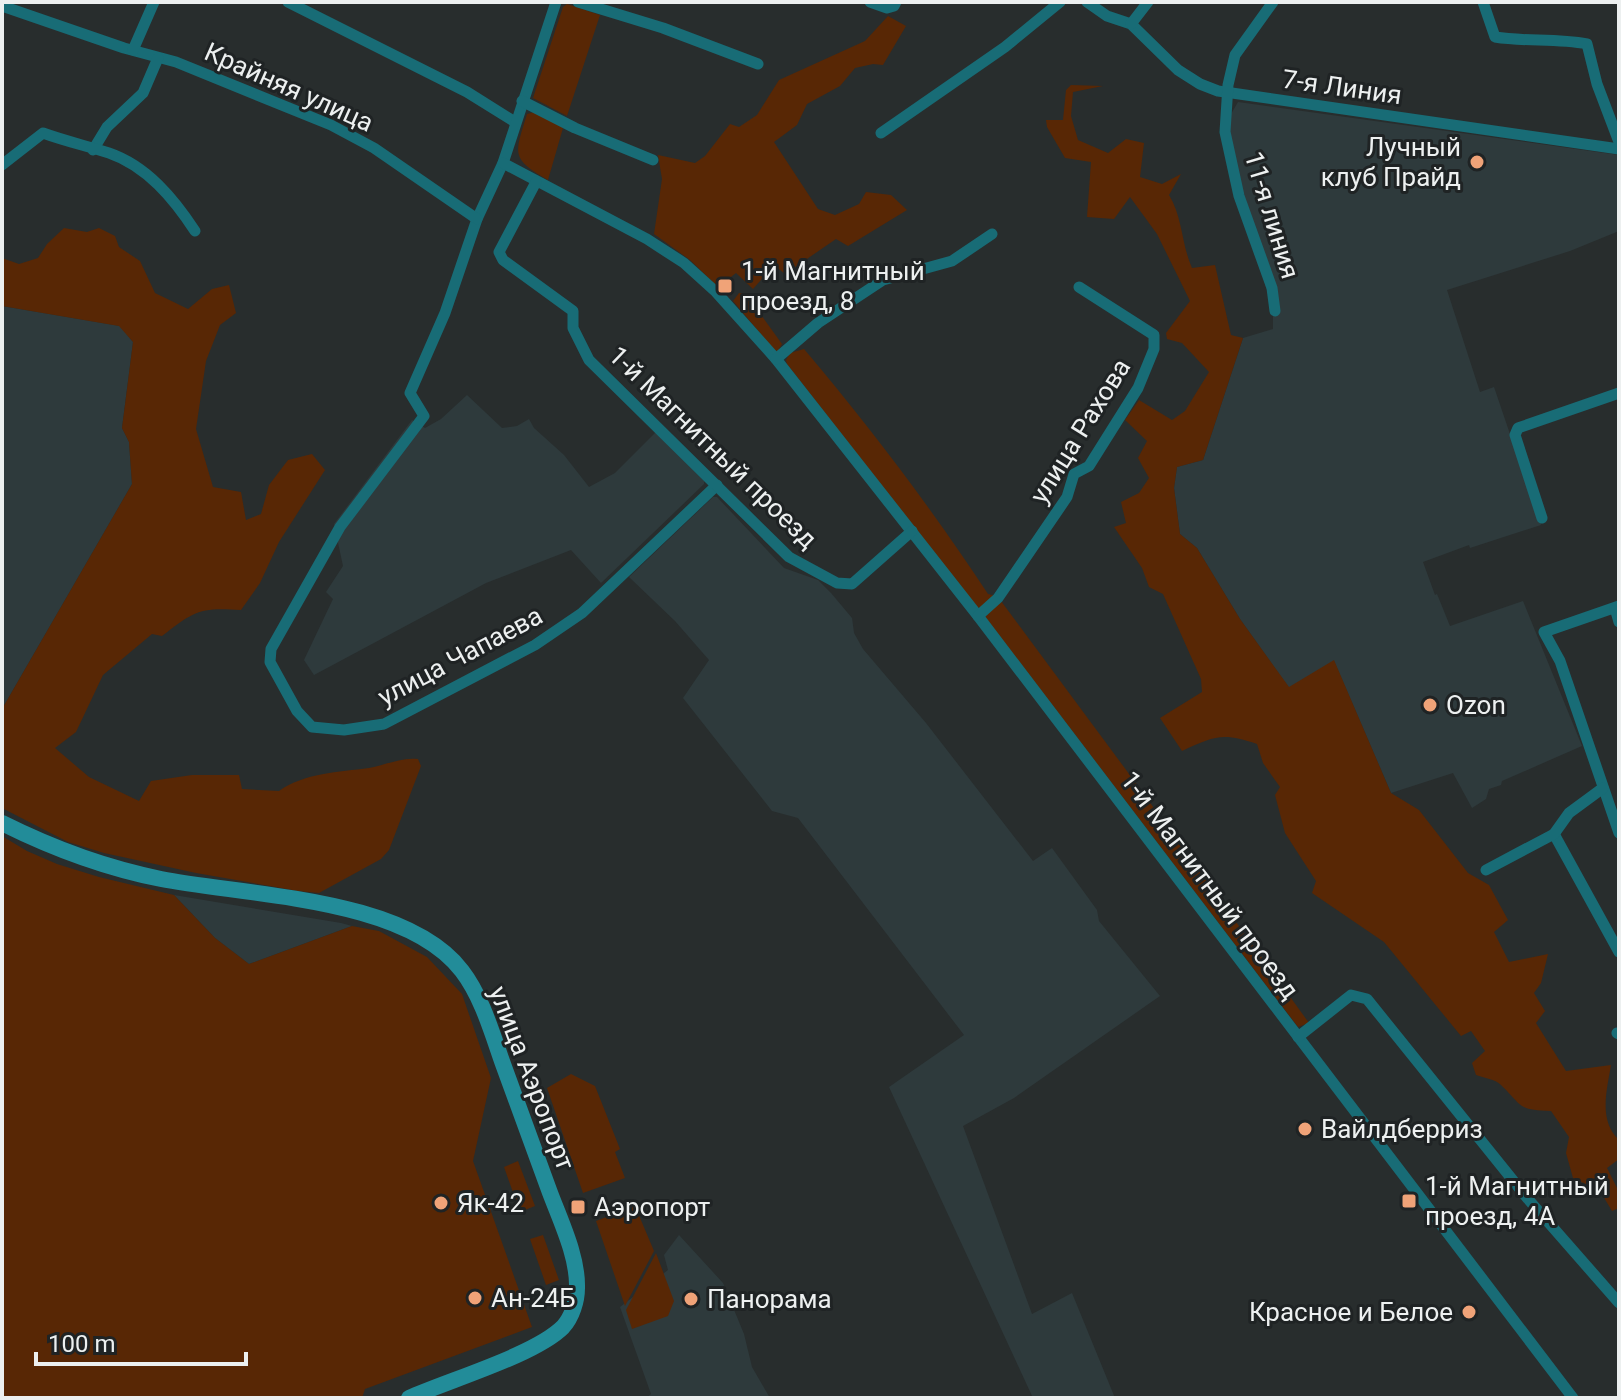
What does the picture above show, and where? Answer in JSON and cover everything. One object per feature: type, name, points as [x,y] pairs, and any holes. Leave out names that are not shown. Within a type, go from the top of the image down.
[{"type":"main road","name":"улица Аэропорт","points":[[2,823],[65,851],[158,878],[379,918],[408,929],[438,946],[465,974],[494,1038],[561,1223],[576,1269],[575,1305],[564,1326],[536,1346],[409,1398]]},
{"type":"street","points":[[133,50],[154,2]]},
{"type":"street","points":[[288,2],[467,92],[515,122]]},
{"type":"street","name":"улица Чапаева","points":[[556,2],[503,163],[477,219],[445,313],[410,393],[424,416],[340,527],[271,649],[270,662],[297,711],[312,727],[344,730],[384,724],[535,645],[582,613],[717,485]]},
{"type":"street","points":[[578,2],[663,28],[758,64]]},
{"type":"street","points":[[870,2],[892,5]]},
{"type":"street","points":[[881,133],[1005,47],[1060,2]]},
{"type":"street","name":"7-я Линия","points":[[1087,2],[1107,16],[1131,24],[1178,70],[1200,84],[1228,94],[1619,149]]},
{"type":"street","points":[[1131,24],[1148,2]]},
{"type":"street","name":"11-я линия","points":[[1273,2],[1235,55],[1225,132],[1236,184],[1272,288],[1275,311]]},
{"type":"street","points":[[1483,2],[1495,37],[1587,44],[1597,84],[1619,142]]},
{"type":"street","name":"Крайняя улица","points":[[2,6],[176,62],[331,125],[374,148],[477,219]]},
{"type":"street","points":[[93,150],[107,127],[143,93],[158,58]]},
{"type":"street","points":[[522,101],[575,128],[653,160]]},
{"type":"street","points":[[2,165],[43,133],[110,153],[143,172],[173,198],[195,231]]},
{"type":"street","name":"1-й Магнитный проезд","points":[[503,163],[647,239],[684,263],[716,292],[776,359],[978,616],[1573,1398]]},
{"type":"street","name":"1-й Магнитный проезд","points":[[536,182],[499,252],[503,260],[573,311],[573,328],[589,360],[789,557],[837,583],[852,584],[912,531]]},
{"type":"street","points":[[776,359],[818,323],[883,280],[952,261],[992,234]]},
{"type":"street","name":"улица Рахова","points":[[978,616],[998,598],[1067,497],[1074,474],[1089,466],[1138,388],[1154,349],[1154,335],[1079,287]]},
{"type":"street","points":[[1542,518],[1515,435],[1518,428],[1619,393]]},
{"type":"street","points":[[1619,622],[1617,607],[1544,632],[1560,661],[1619,833]]},
{"type":"street","points":[[1486,870],[1554,834],[1569,813],[1603,788]]},
{"type":"street","points":[[1554,834],[1619,952]]},
{"type":"street","name":"1-й Магнитный проезд","points":[[1298,1037],[1351,995],[1367,999],[1528,1199],[1619,1303]]},
{"type":"shaded area","points":[[567,4],[600,15],[567,116],[533,98],[563,7]]},
{"type":"shaded area","points":[[888,16],[906,26],[883,65],[855,68],[840,86],[807,104],[797,125],[774,142],[818,209],[835,215],[859,204],[866,192],[891,195],[907,210],[848,246],[836,239],[785,274],[774,265],[753,289],[736,273],[718,287],[690,260],[654,234],[662,179],[658,155],[695,163],[705,156],[730,124],[739,127],[757,115],[779,80],[865,41]]},
{"type":"shaded area","points":[[1071,85],[1103,86],[1073,92],[1071,116],[1078,140],[1108,153],[1126,139],[1144,143],[1140,177],[1162,184],[1181,174],[1169,195],[1177,213],[1188,259],[1192,268],[1215,265],[1231,335],[1243,338],[1203,460],[1177,467],[1174,488],[1180,534],[1197,548],[1240,619],[1289,687],[1334,660],[1391,793],[1419,810],[1468,873],[1489,885],[1508,920],[1494,932],[1509,962],[1548,954],[1541,983],[1534,993],[1545,1011],[1536,1023],[1566,1071],[1611,1065],[1606,1114],[1612,1132],[1619,1140],[1619,1159],[1607,1168],[1619,1192],[1619,1208],[1612,1211],[1600,1191],[1573,1178],[1566,1153],[1569,1137],[1551,1111],[1526,1108],[1499,1083],[1476,1075],[1472,1063],[1485,1051],[1471,1031],[1461,1036],[1384,942],[1312,893],[1316,881],[1285,833],[1275,795],[1280,787],[1263,763],[1257,744],[1219,737],[1182,751],[1160,718],[1202,692],[1201,679],[1163,594],[1149,587],[1142,568],[1114,527],[1126,523],[1121,502],[1139,493],[1149,478],[1138,458],[1147,441],[1125,420],[1139,400],[1172,420],[1185,411],[1209,372],[1182,343],[1167,339],[1166,333],[1190,301],[1157,234],[1130,197],[1114,219],[1087,217],[1091,162],[1065,158],[1046,120],[1063,120],[1066,90]]},
{"type":"shaded area","points":[[1238,102],[1619,155],[1619,231],[1570,251],[1447,290],[1480,392],[1494,387],[1541,525],[1470,548],[1469,545],[1423,562],[1450,626],[1523,601],[1582,746],[1502,781],[1501,785],[1489,789],[1486,799],[1472,808],[1453,773],[1391,793],[1334,661],[1289,688],[1240,619],[1197,548],[1180,534],[1174,488],[1177,467],[1203,460],[1243,338],[1273,329],[1273,312],[1231,163],[1228,143],[1231,114]]},
{"type":"shaded area","points":[[534,112],[560,123],[563,128],[548,180],[527,166],[519,154],[527,114]]},
{"type":"shaded area","points":[[64,228],[87,232],[99,228],[115,236],[119,247],[140,261],[155,293],[188,309],[212,289],[229,285],[236,313],[220,325],[206,361],[196,429],[213,487],[241,492],[246,520],[261,514],[269,485],[288,460],[312,454],[325,470],[279,542],[260,583],[241,610],[198,612],[162,636],[152,634],[103,675],[76,732],[55,748],[89,777],[139,801],[151,781],[192,775],[239,775],[242,789],[279,791],[311,777],[418,759],[421,766],[389,850],[381,859],[319,893],[196,873],[104,853],[68,842],[2,808],[2,709],[132,484],[129,442],[122,428],[133,342],[119,326],[2,306],[2,258],[19,264],[38,258]]},
{"type":"shaded area","points":[[739,293],[746,294],[782,344],[778,351],[733,301]]},
{"type":"shaded area","points":[[2,306],[120,326],[133,342],[122,428],[129,442],[132,484],[2,709]]},
{"type":"shaded area","points":[[804,349],[900,469],[988,594],[996,596],[983,607],[977,608],[787,364],[790,353]]},
{"type":"shaded area","points":[[467,395],[502,428],[517,426],[529,419],[534,428],[564,455],[589,487],[615,473],[656,432],[704,484],[601,583],[571,550],[486,583],[314,675],[304,660],[333,599],[326,592],[343,566],[334,524],[412,420],[425,428],[441,419]]},
{"type":"shaded area","points":[[713,497],[717,497],[784,568],[818,580],[831,593],[852,618],[854,633],[863,649],[926,723],[1033,861],[1052,848],[1097,910],[1099,921],[1160,996],[1014,1098],[963,1126],[1032,1314],[1072,1293],[1115,1398],[1033,1398],[889,1087],[964,1035],[798,818],[772,811],[683,698],[709,660],[675,621],[629,577]]},
{"type":"shaded area","points":[[1001,601],[1309,1023],[1298,1027],[985,617]]},
{"type":"shaded area","points":[[2,836],[57,864],[174,895],[215,938],[249,964],[352,926],[379,931],[427,957],[462,994],[491,1078],[473,1161],[532,1327],[365,1389],[362,1398],[2,1398]]},
{"type":"shaded area","points":[[174,895],[352,926],[249,964],[215,938]]},
{"type":"shaded area","points":[[571,1074],[595,1086],[620,1149],[615,1152],[625,1178],[583,1193],[547,1088]]},
{"type":"shaded area","points":[[518,1161],[535,1206],[520,1212],[504,1167]]},
{"type":"shaded area","points":[[635,1206],[654,1251],[625,1306],[596,1221]]},
{"type":"shaded area","points":[[543,1235],[559,1280],[546,1285],[530,1239]]},
{"type":"shaded area","points":[[679,1235],[723,1283],[744,1334],[752,1367],[770,1398],[646,1398],[651,1394],[620,1307],[668,1270],[664,1255]]},
{"type":"shaded area","points":[[656,1253],[674,1301],[668,1316],[632,1329],[626,1310]]},
{"type":"place","name":"Лучный клуб Прайд","points":[[1477,162]]},
{"type":"place","name":"1-й Магнитный проезд, 8","points":[[725,286]]},
{"type":"place","name":"Ozon","points":[[1430,705]]},
{"type":"place","name":"Вайлдберриз","points":[[1305,1129]]},
{"type":"place","name":"1-й Магнитный проезд, 4А","points":[[1409,1201]]},
{"type":"place","name":"Як-42","points":[[441,1203]]},
{"type":"place","name":"Аэропорт","points":[[578,1207]]},
{"type":"place","name":"Ан-24Б","points":[[475,1298]]},
{"type":"place","name":"Панорама","points":[[691,1299]]},
{"type":"place","name":"Красное и Белое","points":[[1469,1312]]}]
